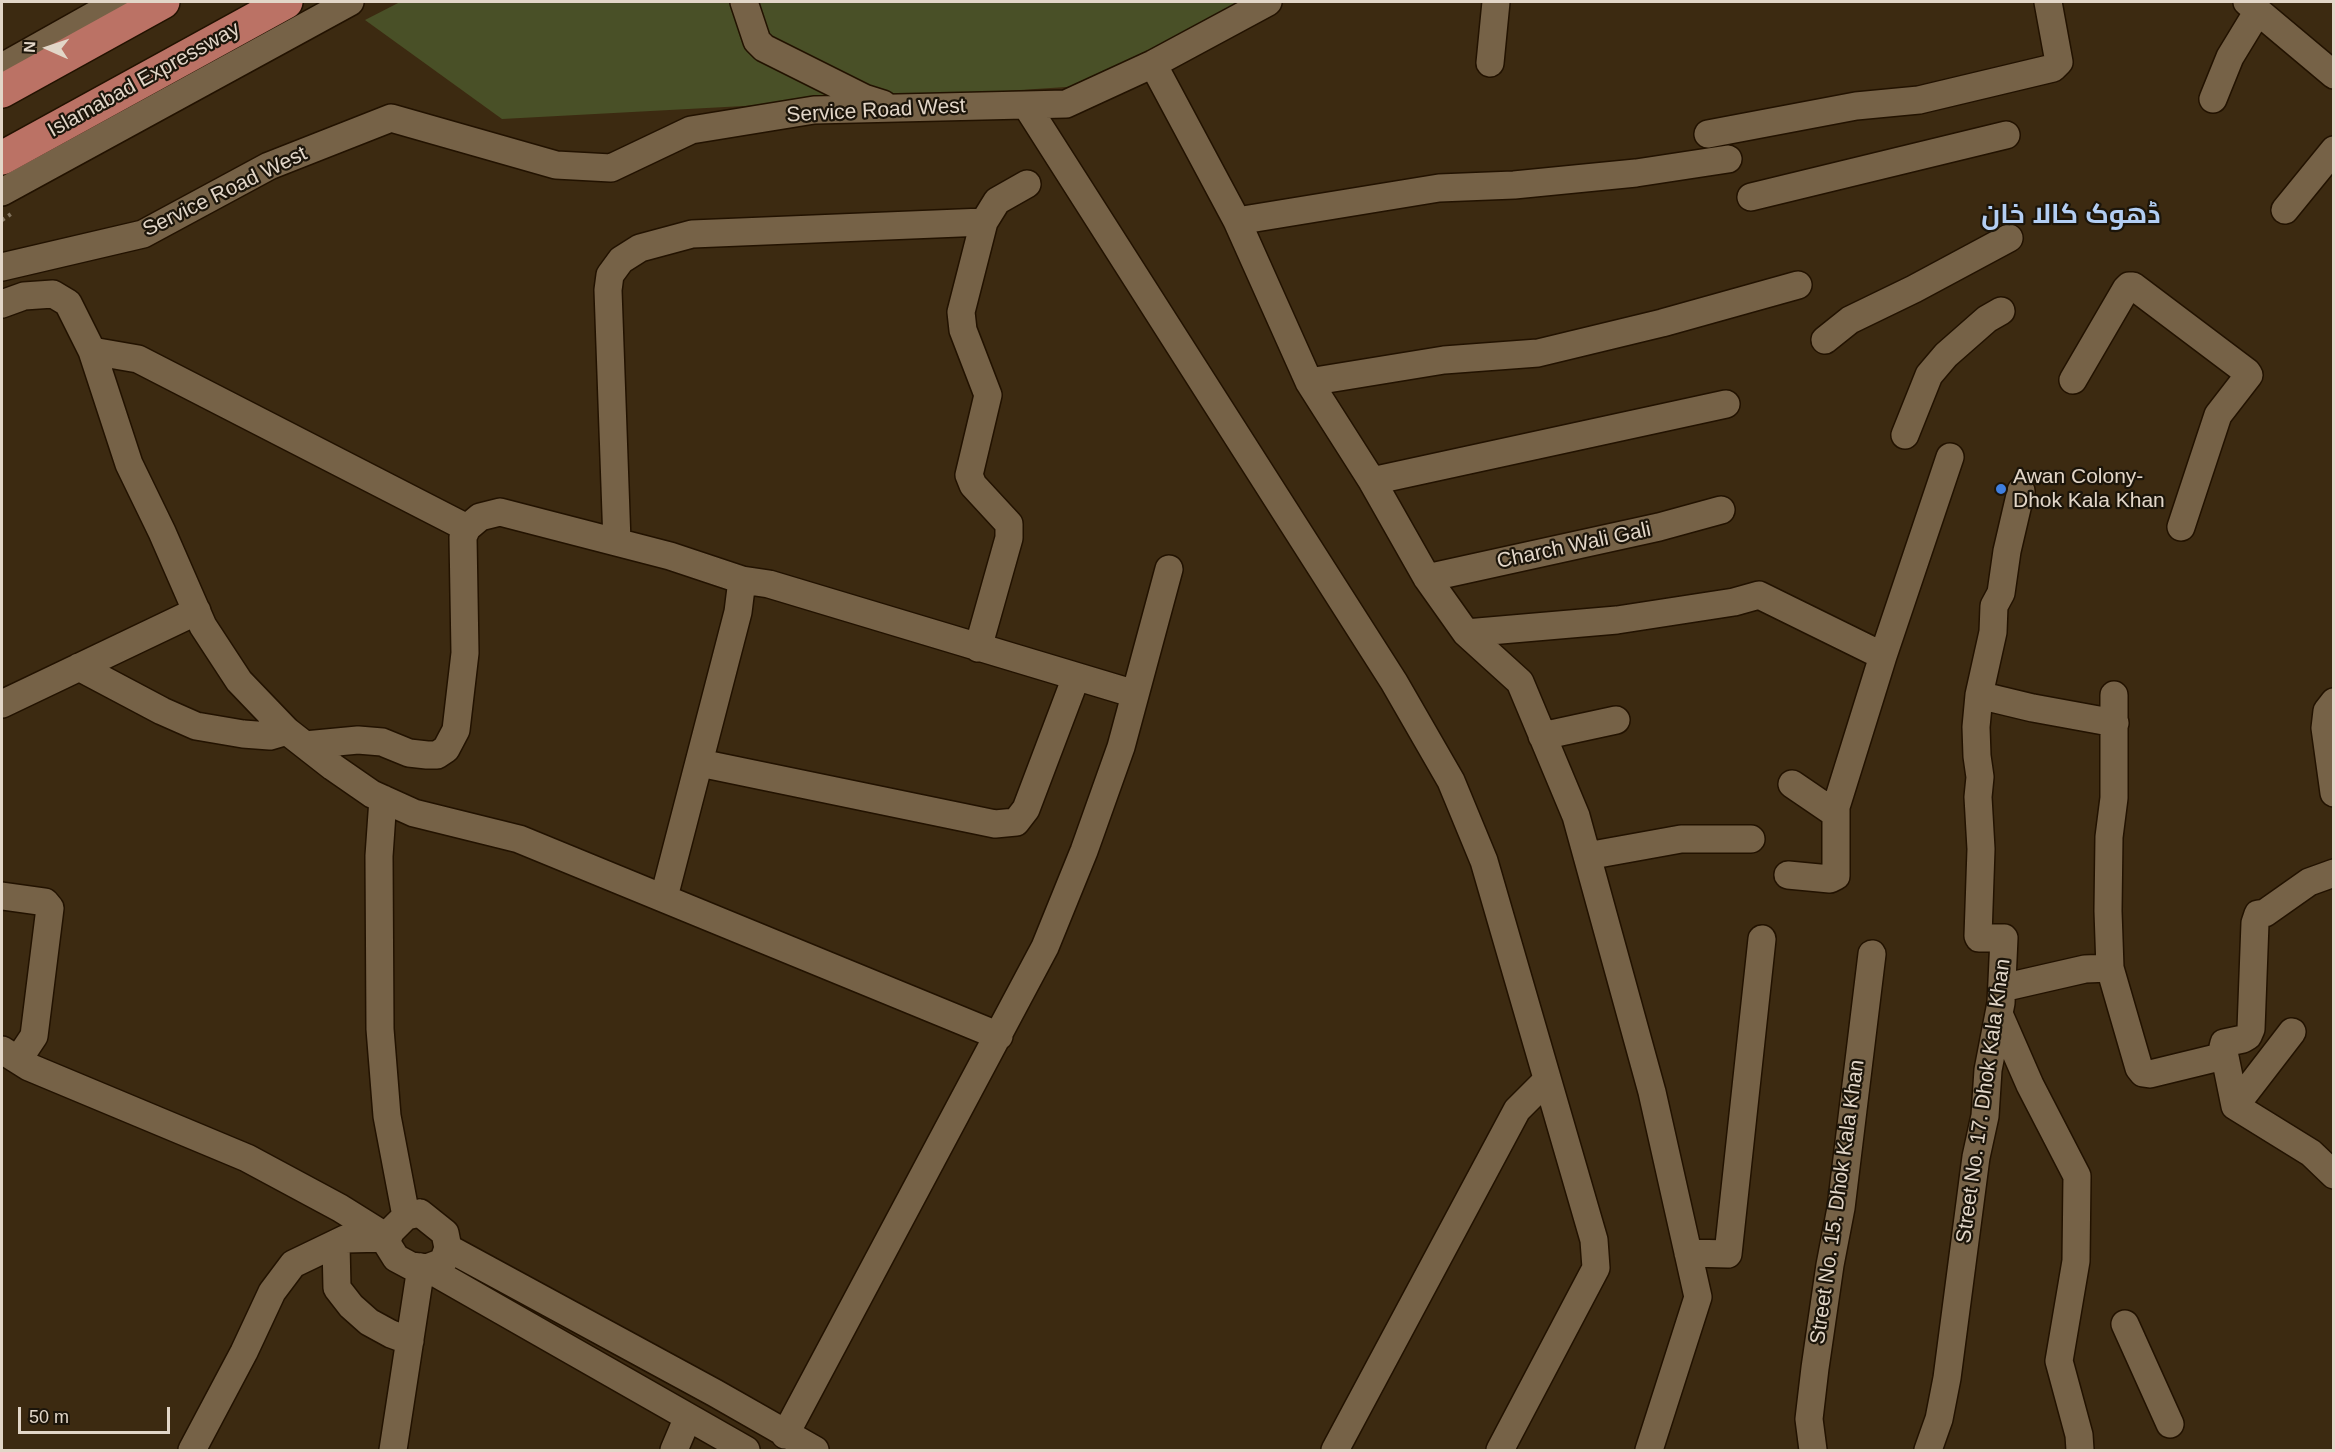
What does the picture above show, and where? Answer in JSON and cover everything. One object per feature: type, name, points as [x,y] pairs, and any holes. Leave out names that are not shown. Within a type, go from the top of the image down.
[{"type":"highway","points":[[2,91],[163,2]]},
{"type":"highway","name":"Islamabad Expressway","points":[[2,158],[286,2]]},
{"type":"street","points":[[2,67],[118,2]]},
{"type":"street","points":[[2,192],[350,2]]},
{"type":"street","points":[[744,2],[757,40],[764,48],[864,98],[892,107]]},
{"type":"street","name":"Service Road West","points":[[2,267],[143,234],[269,166],[391,118],[556,165],[611,168],[691,130],[814,110],[1066,104],[1153,64],[1268,2]]},
{"type":"street","points":[[1490,63],[1496,2]]},
{"type":"street","points":[[1708,134],[1856,106],[1919,100],[2054,68],[2059,62],[2048,2]]},
{"type":"street","points":[[2213,99],[2254,5],[2334,75]]},
{"type":"street","points":[[1153,64],[1236,221],[1309,382],[1372,481],[1426,578],[1466,633],[1520,682],[1576,816],[1652,1092],[1698,1297],[1649,1450]]},
{"type":"street","points":[[1026,105],[1394,682],[1451,780],[1484,861],[1593,1240],[1596,1268],[1500,1450]]},
{"type":"street","points":[[1751,197],[2006,135]]},
{"type":"street","points":[[2285,210],[2334,150]]},
{"type":"street","points":[[1236,221],[1439,188],[1636,173],[1728,159]]},
{"type":"street","points":[[978,648],[1009,538],[1009,524],[973,485],[969,475],[988,395],[963,330],[961,312],[984,222],[997,201],[1027,184]]},
{"type":"street","points":[[617,543],[608,290],[610,275],[621,260],[640,248],[692,234],[984,222]]},
{"type":"street","points":[[1825,340],[1850,320],[1914,289],[2008,238]]},
{"type":"street","points":[[1309,382],[1444,360],[1538,353],[1662,323],[1798,285]]},
{"type":"street","points":[[2073,380],[2129,286],[2133,286],[2247,372],[2249,375],[2218,415],[2181,527]]},
{"type":"street","points":[[2,304],[24,296],[53,294],[68,303],[92,351],[129,464],[203,626],[239,681],[296,738],[372,794],[414,813],[519,838],[999,1036]]},
{"type":"street","points":[[1905,435],[1929,375],[1946,355],[1987,319],[2001,311]]},
{"type":"street","points":[[92,351],[138,359],[467,528]]},
{"type":"street","points":[[1372,481],[1726,404]]},
{"type":"street","points":[[1788,875],[1834,879],[1836,876],[1836,807],[1883,656],[1950,457]]},
{"type":"street","name":"Street No. 17. Dhok Kala Khan","points":[[1928,1450],[1939,1419],[1948,1368],[1976,1157],[1985,1116],[1988,1070],[2000,1001],[2004,938],[1979,939],[1978,936],[1981,849],[1978,797],[1980,777],[1976,727],[1979,694],[1993,632],[1994,606],[2001,592],[2020,491]]},
{"type":"street","name":"Charch Wali Gali","points":[[1426,578],[1659,528],[1721,510]]},
{"type":"street","points":[[79,667],[162,711],[196,726],[243,734],[382,742],[409,753],[437,755],[446,749],[456,730],[465,653],[463,537],[467,528],[480,517],[500,512],[670,556],[742,580],[769,584],[1135,694]]},
{"type":"street","points":[[785,1435],[1045,947],[1084,851],[1121,747],[1169,569]]},
{"type":"street","points":[[663,897],[738,612],[742,580]]},
{"type":"street","points":[[1466,633],[1617,620],[1734,602],[1760,595],[1883,656]]},
{"type":"street","points":[[2,704],[197,611]]},
{"type":"street","points":[[700,763],[996,824],[1016,822],[1026,809],[1076,677]]},
{"type":"street","points":[[1979,694],[2033,708],[2115,723]]},
{"type":"street","points":[[2114,695],[2114,798],[2109,837],[2108,901],[2110,968],[2139,1068],[2143,1073],[2150,1074],[2224,1056]]},
{"type":"street","points":[[2334,702],[2327,711],[2325,728],[2334,793]]},
{"type":"street","points":[[1542,736],[1616,720]]},
{"type":"street","points":[[1792,784],[1836,814]]},
{"type":"street","points":[[383,799],[379,868],[380,1029],[387,1116],[406,1216]]},
{"type":"street","points":[[1587,856],[1681,839],[1751,839]]},
{"type":"street","points":[[2333,1183],[2311,1153],[2235,1106],[2224,1056],[2224,1043],[2243,1040],[2251,1029],[2255,923],[2258,914],[2265,913],[2309,882],[2334,873]]},
{"type":"street","points":[[2,896],[45,902],[50,908],[34,1036],[10,1055],[29,1067],[247,1158],[340,1208],[388,1238]]},
{"type":"street","points":[[1688,1253],[1728,1254],[1762,939]]},
{"type":"street","name":"Street No. 15. Dhok Kala Khan","points":[[1813,1450],[1809,1419],[1815,1368],[1841,1208],[1872,954]]},
{"type":"street","points":[[2080,1450],[2079,1435],[2059,1361],[2076,1261],[2077,1176],[2030,1085],[2000,1001],[2085,969],[2110,968]]},
{"type":"street","points":[[2235,1106],[2292,1032]]},
{"type":"street","points":[[1335,1450],[1517,1110],[1547,1080]]},
{"type":"street","points":[[420,1213],[432,1220],[445,1233],[448,1248],[443,1262],[424,1267],[411,1266],[396,1258],[386,1242],[391,1231],[406,1216],[420,1213]]},
{"type":"street","points":[[192,1450],[244,1352],[272,1292],[293,1264],[345,1239],[388,1238]]},
{"type":"street","points":[[336,1244],[337,1288],[351,1306],[369,1322],[410,1341]]},
{"type":"street","points":[[448,1248],[716,1393],[785,1435],[815,1450]]},
{"type":"street","points":[[393,1450],[424,1267]]},
{"type":"street","points":[[424,1267],[746,1450]]},
{"type":"street","points":[[2125,1324],[2170,1424]]},
{"type":"street","points":[[675,1450],[688,1417]]},
{"type":"green space","points":[[400,2],[1241,2],[1111,84],[502,119],[365,20]]},
{"type":"place","name":"Awan Colony- Dhok Kala Khan","points":[[2001,489]]},
{"type":"district","name":"ڈھوک کالا خان","points":[[2071,216]]}]
